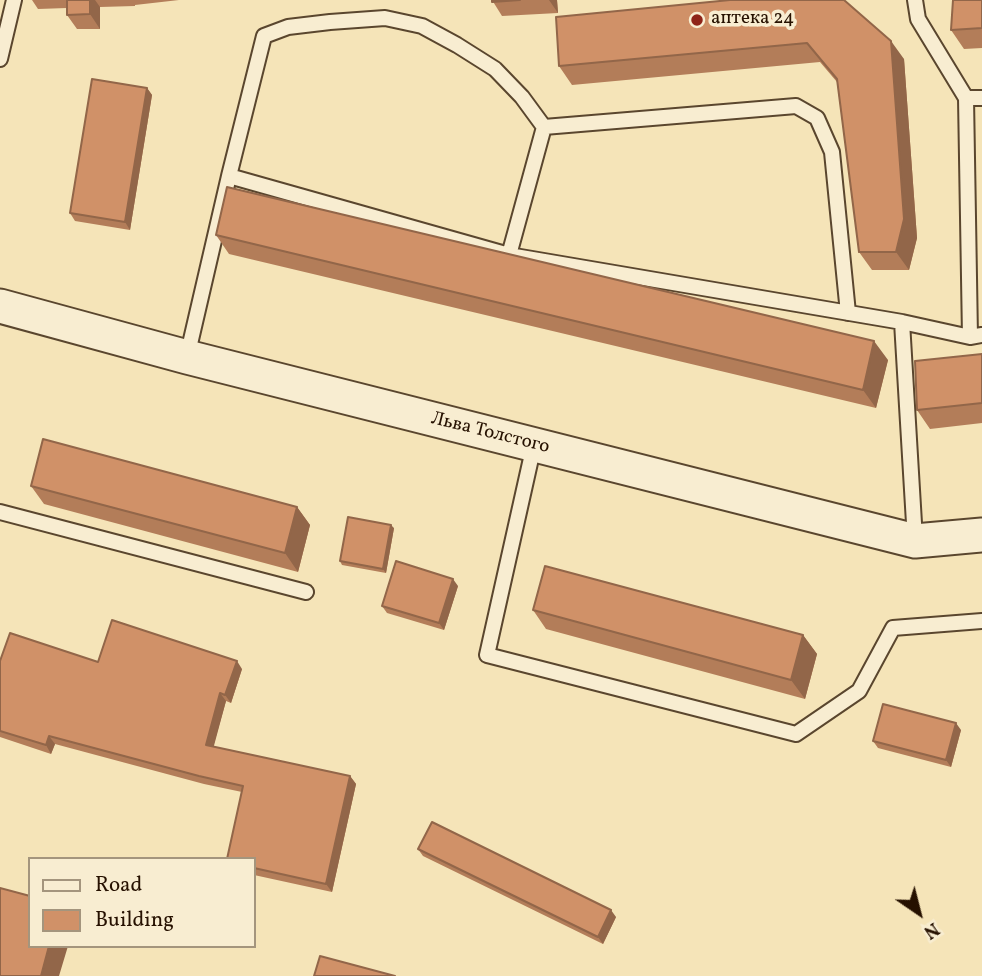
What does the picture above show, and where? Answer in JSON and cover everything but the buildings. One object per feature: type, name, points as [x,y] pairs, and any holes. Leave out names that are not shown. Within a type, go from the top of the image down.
[{"type":"street","name":"Льва Толстого","points":[[0,306],[187,358],[915,541],[982,535]]},
{"type":"lane","points":[[0,59],[13,0]]},
{"type":"lane","points":[[229,176],[509,255],[976,336],[966,97],[918,19],[915,0]]},
{"type":"lane","points":[[187,358],[264,36],[288,27],[385,18],[422,26],[457,44],[495,69],[522,97],[544,127]]},
{"type":"lane","points":[[966,97],[982,98]]},
{"type":"lane","points":[[544,127],[796,106],[817,118],[832,152],[848,313]]},
{"type":"lane","points":[[509,255],[544,127]]},
{"type":"lane","points":[[902,322],[915,541]]},
{"type":"lane","points":[[534,445],[487,655],[796,734],[859,691],[893,628],[982,621]]},
{"type":"lane","points":[[0,512],[306,592]]},
{"type":"place","name":"аптека 24","points":[[697,20]]}]
